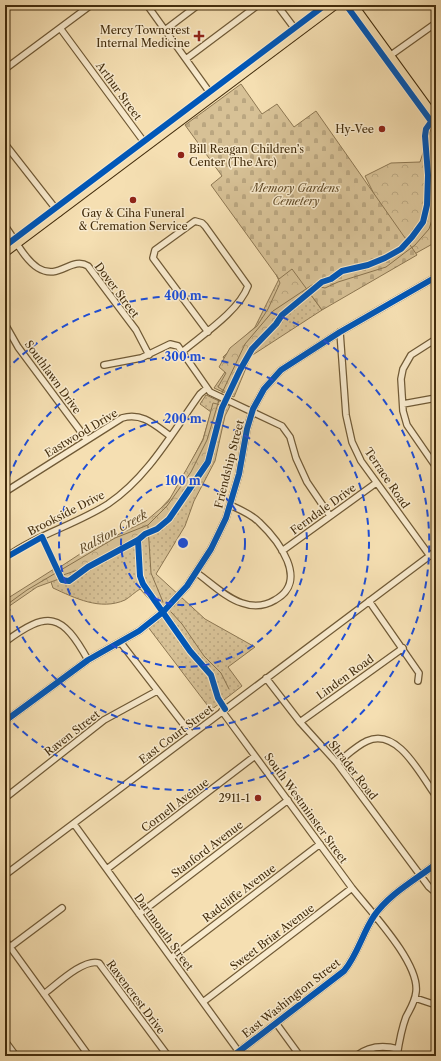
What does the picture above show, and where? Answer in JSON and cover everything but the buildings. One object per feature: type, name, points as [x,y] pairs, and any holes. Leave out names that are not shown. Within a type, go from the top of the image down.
[{"type":"main road","points":[[5,253],[336,5]]},
{"type":"main road","points":[[354,5],[436,118]]},
{"type":"street","points":[[5,69],[60,28],[84,7],[91,5]]},
{"type":"street","points":[[147,5],[213,97]]},
{"type":"street","points":[[165,30],[198,5]]},
{"type":"street","points":[[186,59],[258,5]]},
{"type":"street","points":[[277,5],[298,33]]},
{"type":"street","points":[[391,55],[436,23]]},
{"type":"street","name":"Arthur Street","points":[[60,28],[147,146]]},
{"type":"street","points":[[5,144],[58,213]]},
{"type":"street","points":[[182,352],[208,332],[227,315],[248,286],[202,222],[195,221],[155,250],[153,258],[208,332]]},
{"type":"street","name":"Dover Street","points":[[5,226],[32,263],[43,270],[55,272],[77,263],[88,266],[136,330],[149,355]]},
{"type":"street","name":"Friendship Street","points":[[5,721],[88,660],[121,643],[162,612],[197,573],[221,530],[230,505],[239,474],[247,429],[252,412],[262,393],[281,370],[340,332],[436,277]]},
{"type":"street","name":"Southlawn Drive","points":[[5,324],[13,339],[87,440]]},
{"type":"street","name":"Terrace Road","points":[[340,332],[348,429],[356,451],[376,483],[430,556]]},
{"type":"street","points":[[436,339],[415,352],[406,362],[401,379],[404,418],[409,429],[436,467]]},
{"type":"street","points":[[104,365],[141,358],[170,344],[175,344],[207,388],[214,395],[278,423],[289,434],[296,458],[307,482],[330,516]]},
{"type":"street","name":"Brookside Drive","points":[[5,558],[23,546],[91,513],[120,495],[145,471],[200,394],[207,388]]},
{"type":"street","points":[[403,404],[436,398]]},
{"type":"street","name":"Eastwood Drive","points":[[5,492],[117,421],[132,416],[148,420],[170,436]]},
{"type":"street","name":"Ferndale Drive","points":[[282,551],[376,483]]},
{"type":"street","points":[[197,573],[242,604],[257,606],[268,604],[284,593],[291,579],[290,564],[282,551],[258,521],[230,505]]},
{"type":"street","name":"East Court Street","points":[[5,876],[191,734],[436,551]]},
{"type":"street","points":[[369,601],[419,673],[418,681]]},
{"type":"street","points":[[5,642],[33,624],[51,622],[63,626],[72,633],[88,660]]},
{"type":"street","points":[[121,643],[191,734]]},
{"type":"street","name":"Linden Road","points":[[300,722],[403,648]]},
{"type":"street","name":"Shrader Road","points":[[266,678],[300,722],[337,763],[420,876],[431,890],[436,893]]},
{"type":"street","name":"Raven Street","points":[[5,798],[104,720],[157,691]]},
{"type":"street","name":"South Westminster Street","points":[[222,711],[352,888],[374,916],[382,923],[412,968],[417,986],[415,998]]},
{"type":"street","points":[[337,763],[367,742],[377,738],[388,740],[402,749],[436,796]]},
{"type":"street","name":"Cornell Avenue","points":[[107,869],[255,756]]},
{"type":"street","name":"Stanford Avenue","points":[[139,914],[288,800]]},
{"type":"street","name":"Dartmouth Street","points":[[74,824],[239,1052]]},
{"type":"street","name":"Radcliffe Avenue","points":[[171,958],[320,844]]},
{"type":"street","name":"East Washington Street","points":[[233,1056],[344,971],[354,957],[374,916],[390,898],[436,864]]},
{"type":"street","name":"Sweet Briar Avenue","points":[[203,1002],[352,888]]},
{"type":"street","points":[[10,947],[62,908]]},
{"type":"street","points":[[5,940],[89,1056]]},
{"type":"street","name":"Ravencrest Drive","points":[[44,994],[84,965],[91,962],[99,963],[168,1056]]},
{"type":"street","points":[[397,1056],[403,1026],[415,998],[436,1005]]},
{"type":"street","points":[[276,1023],[300,1056]]},
{"type":"street","points":[[5,1042],[16,1056]]},
{"type":"street","points":[[356,1056],[367,1050],[379,1047],[398,1049]]},
{"type":"green space","name":"Memory Gardens Cemetery","points":[[241,84],[262,114],[277,104],[294,127],[316,111],[417,255],[322,310],[292,269],[279,279],[211,185],[222,176],[185,125]]},
{"type":"green space","points":[[431,128],[436,134],[436,242],[366,281],[394,234],[365,176],[391,163],[420,162]]},
{"type":"green space","points":[[288,266],[298,273],[311,288],[283,312],[253,344],[226,392],[218,387],[226,373],[219,367],[230,348],[257,326],[268,309],[280,283],[274,270]]},
{"type":"green space","points":[[292,269],[322,310],[251,356],[234,397],[214,388],[229,366],[223,357],[255,327],[279,279]]},
{"type":"green space","points":[[206,395],[230,406],[225,416],[215,461],[194,501],[185,526],[156,574],[205,619],[255,647],[228,667],[242,686],[211,710],[148,627],[163,614],[140,589],[125,600],[116,603],[97,604],[70,596],[53,588],[50,579],[147,523],[175,493],[203,439],[211,412],[200,404]]},
{"type":"green space","points":[[213,403],[221,405],[205,460],[168,516],[158,527],[78,570],[63,575],[60,567],[83,552],[146,521],[168,502],[203,440]]},
{"type":"green space","points":[[54,569],[59,579],[37,587],[5,609],[5,600]]},
{"type":"waterway","name":"Ralston Creek","points":[[435,128],[433,136],[436,158]]},
{"type":"waterway","name":"Ralston Creek","points":[[221,395],[245,344],[273,311],[312,285],[325,288],[338,282],[386,267],[415,245],[429,229],[436,208]]},
{"type":"waterway","name":"Ralston Creek","points":[[5,606],[27,590],[115,538],[148,525],[167,506],[191,472],[207,440],[219,400]]},
{"type":"waterway","points":[[148,526],[151,573],[163,602]]},
{"type":"waterway","points":[[171,612],[182,624],[204,656],[221,673],[229,689]]},
{"type":"cycle path","points":[[5,246],[325,5]]},
{"type":"cycle path","points":[[346,5],[436,128]]},
{"type":"cycle path","points":[[5,558],[42,537],[62,580],[69,581],[88,567],[138,540],[145,534],[157,529],[169,519],[208,462],[222,408],[252,349],[276,324],[282,315],[322,282],[331,279],[342,271],[368,265],[401,249],[423,222],[427,205],[428,175],[425,136],[426,129],[431,122]]},
{"type":"cycle path","points":[[5,721],[88,660],[139,631],[163,612],[187,586],[211,549],[226,518],[239,474],[247,429],[253,409],[264,389],[281,370],[340,332],[436,277]]},
{"type":"cycle path","points":[[138,540],[140,576],[143,584],[190,651],[211,675],[218,698],[225,709]]},
{"type":"cycle path","points":[[233,1056],[344,971],[353,958],[370,923],[380,908],[395,894],[436,864]]},
{"type":"place","name":"Mercy Towncrest Internal Medicine","points":[[199,36]]},
{"type":"place","name":"Hy-Vee","points":[[382,129]]},
{"type":"place","name":"Bill Reagan Children’s Center (The Arc)","points":[[181,155]]},
{"type":"place","name":"Gay & Ciha Funeral & Cremation Service","points":[[133,200]]},
{"type":"place","name":"2911-1","points":[[258,798]]}]
